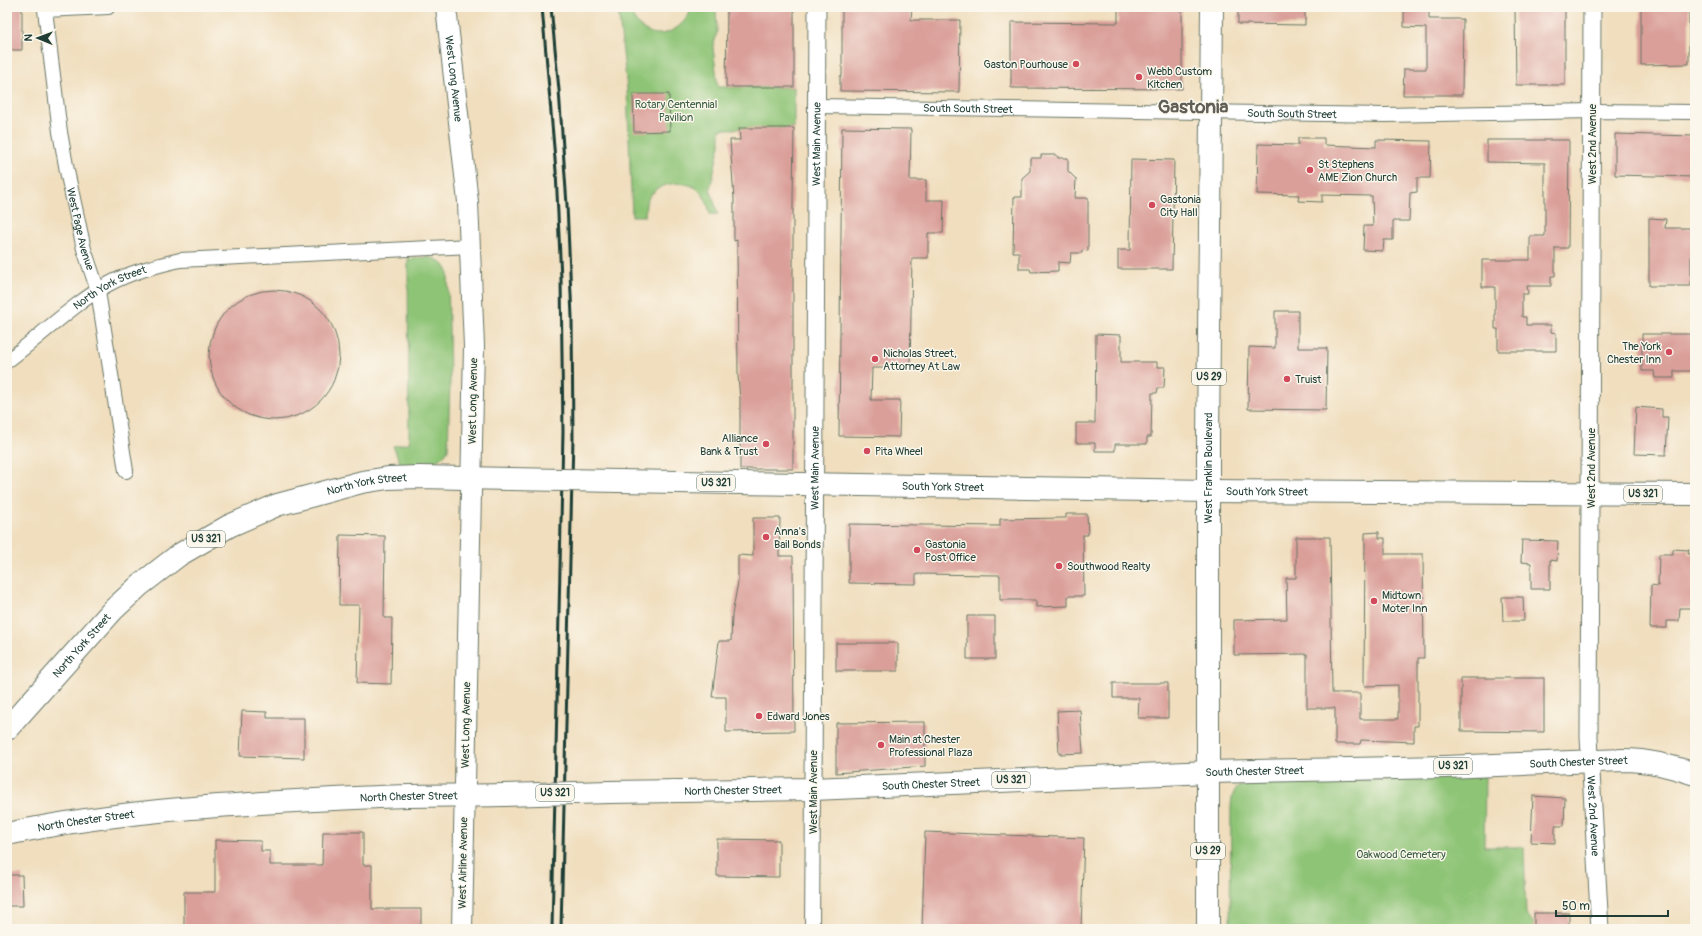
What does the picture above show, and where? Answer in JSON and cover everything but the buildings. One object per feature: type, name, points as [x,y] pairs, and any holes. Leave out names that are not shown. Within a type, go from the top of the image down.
[{"type":"main road","name":"West Long Avenue","points":[[446,7],[465,171],[471,246],[474,346],[464,797]]},
{"type":"main road","name":"West Franklin Boulevard","points":[[1208,929],[1212,7]]},
{"type":"main road","name":"North York Street","points":[[7,729],[113,610],[140,585],[179,555],[229,526],[278,505],[362,482],[388,478],[420,477],[814,484]]},
{"type":"main road","name":"South York Street","points":[[814,484],[1209,491],[1695,494]]},
{"type":"main road","name":"South Chester Street","points":[[813,789],[1208,772],[1590,761],[1646,761],[1664,764],[1695,774]]},
{"type":"main road","name":"North Chester Street","points":[[7,834],[58,824],[157,812],[261,802],[379,797],[464,797],[502,794],[813,789]]},
{"type":"main road","name":"West Airline Avenue","points":[[462,929],[464,797]]},
{"type":"main road","points":[[7,819],[58,824]]},
{"type":"street","name":"West Page Avenue","points":[[108,7],[45,10],[60,132],[84,249],[98,291],[126,471]]},
{"type":"street","name":"West Main Avenue","points":[[812,929],[817,7]]},
{"type":"street","name":"West 2nd Avenue","points":[[1592,7],[1590,761],[1600,929]]},
{"type":"street","name":"South South Street","points":[[816,106],[1384,115],[1592,111],[1695,112]]},
{"type":"street","name":"North York Street","points":[[7,361],[108,284],[136,272],[180,260],[471,246]]},
{"type":"green space","name":"Rotary Centennial Pavilion","points":[[618,7],[630,7],[633,18],[641,27],[649,32],[658,34],[674,30],[687,17],[692,8],[716,7],[717,32],[713,48],[718,87],[794,87],[794,128],[720,129],[720,145],[710,188],[718,214],[710,214],[706,200],[696,188],[690,185],[676,183],[662,187],[651,195],[646,203],[645,216],[632,216],[627,89]]},
{"type":"green space","points":[[427,257],[440,262],[445,266],[448,272],[450,381],[448,449],[440,459],[434,462],[401,465],[393,446],[409,443],[408,259]]},
{"type":"green space","name":"Oakwood Cemetery","points":[[1485,776],[1484,847],[1524,847],[1526,915],[1540,929],[1230,929],[1231,807],[1232,796],[1239,787],[1253,783]]},
{"type":"railway","points":[[542,7],[556,171],[561,279],[563,432],[552,929]]},
{"type":"railway","points":[[551,7],[559,90],[567,205],[572,317],[573,438],[561,929]]},
{"type":"place","name":"Gaston Pourhouse","points":[[1076,64]]},
{"type":"place","name":"Webb Custom Kitchen","points":[[1139,77]]},
{"type":"place","name":"St Stephens AME Zion Church","points":[[1310,170]]},
{"type":"place","name":"Gastonia City Hall","points":[[1152,205]]},
{"type":"place","name":"The York Chester Inn","points":[[1669,352]]},
{"type":"place","name":"Nicholas Street, Attorney At Law","points":[[875,359]]},
{"type":"place","name":"Truist","points":[[1287,379]]},
{"type":"place","name":"Alliance Bank & Trust","points":[[766,444]]},
{"type":"place","name":"Pita Wheel","points":[[867,451]]},
{"type":"place","name":"Anna's Bail Bonds","points":[[766,537]]},
{"type":"place","name":"Gastonia Post Office","points":[[917,550]]},
{"type":"place","name":"Southwood Realty","points":[[1059,566]]},
{"type":"place","name":"Midtown Moter Inn","points":[[1374,601]]},
{"type":"place","name":"Edward Jones","points":[[759,716]]},
{"type":"place","name":"Main at Chester Professional Plaza","points":[[881,745]]},
{"type":"district","name":"Gastonia","points":[[1193,107]]}]
